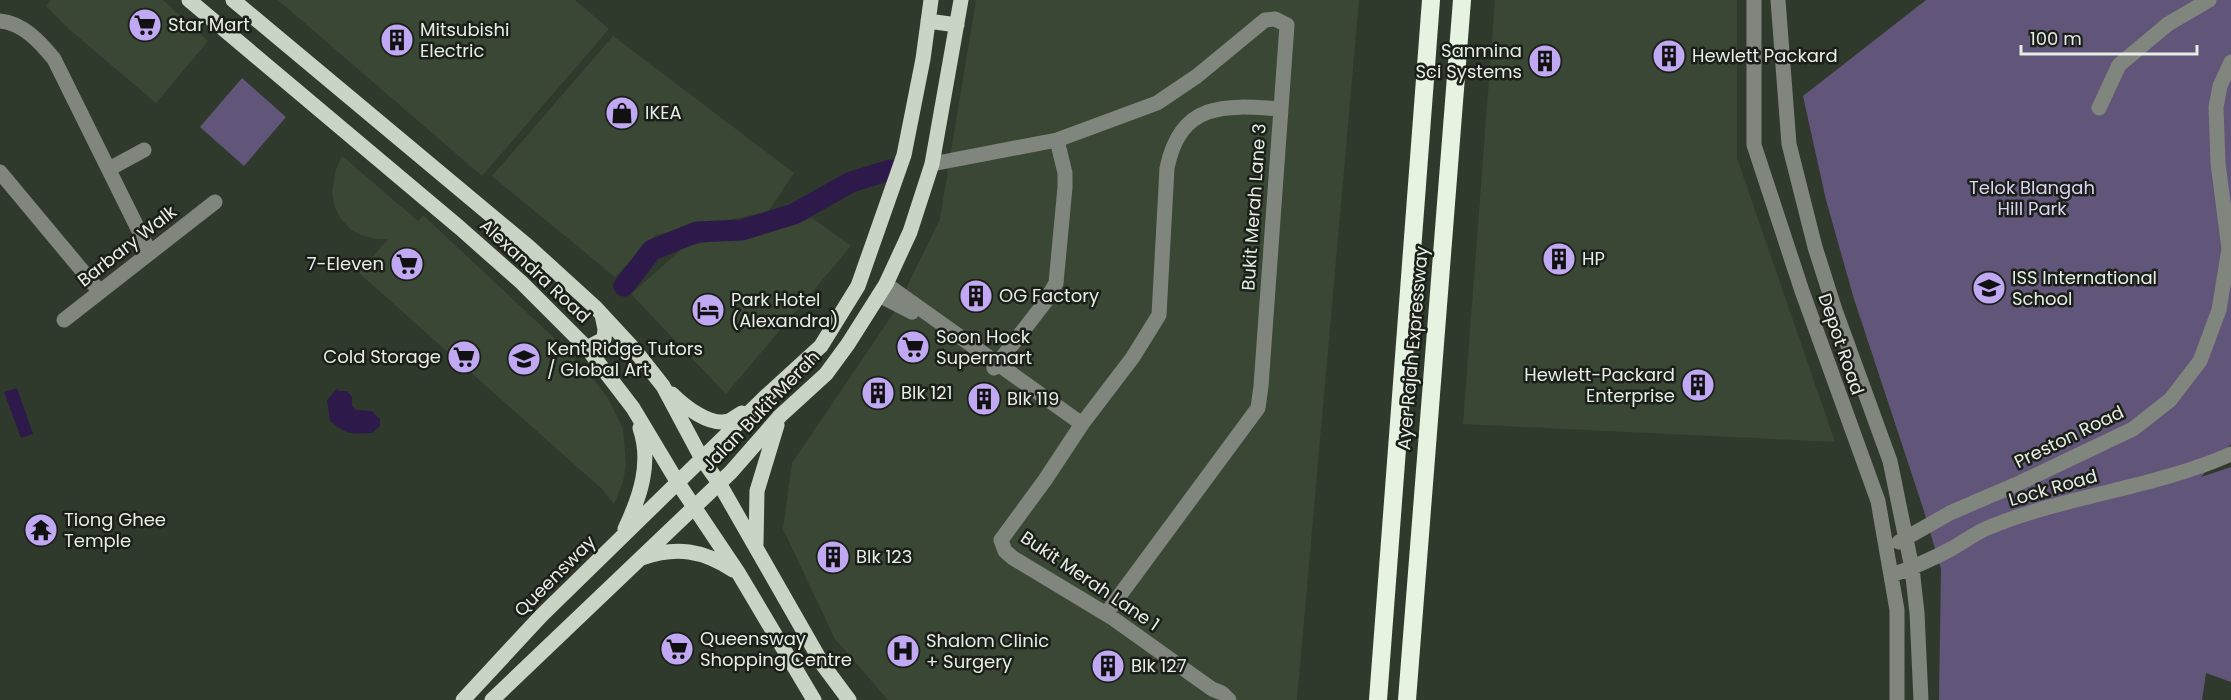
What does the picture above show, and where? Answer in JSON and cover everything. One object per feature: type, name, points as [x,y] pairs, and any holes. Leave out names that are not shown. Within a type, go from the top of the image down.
[{"type":"highway","name":"Ayer Rajah Expressway","points":[[1378,700],[1431,0]]},
{"type":"highway","name":"Ayer Rajah Expressway","points":[[1407,700],[1462,0]]},
{"type":"main road","name":"Alexandra Road","points":[[189,0],[460,228],[520,282],[587,348],[633,408],[678,483],[739,574],[814,700]]},
{"type":"main road","name":"Alexandra Road","points":[[232,0],[529,247],[602,315],[633,348],[663,386],[702,459],[719,483],[823,665],[849,700]]},
{"type":"main road","name":"Jalan Bukit Merah","points":[[678,483],[764,398],[821,346],[858,286],[872,252],[904,155],[923,59],[931,0]]},
{"type":"main road","name":"Jalan Bukit Merah","points":[[695,507],[780,416],[826,374],[882,290],[910,232],[932,164],[961,0]]},
{"type":"main road","points":[[928,21],[957,25]]},
{"type":"main road","points":[[587,348],[604,339],[605,329],[602,315]]},
{"type":"main road","points":[[663,386],[687,408],[708,419],[728,422],[764,398]]},
{"type":"main road","points":[[622,536],[636,506],[645,472],[644,441],[633,408]]},
{"type":"main road","points":[[756,547],[757,491],[780,416]]},
{"type":"main road","name":"Queensway","points":[[463,700],[541,616],[678,483]]},
{"type":"main road","points":[[492,700],[636,560],[695,507]]},
{"type":"main road","points":[[636,560],[662,551],[691,552],[716,559],[739,574]]},
{"type":"street","name":"Depot Road","points":[[1754,0],[1754,145],[1802,291],[1878,501],[1897,610],[1897,700]]},
{"type":"street","name":"Depot Road","points":[[1778,0],[1790,144],[1815,247],[1835,310],[1890,462],[1912,568],[1917,613],[1921,700]]},
{"type":"street","points":[[2099,108],[2119,65],[2168,24],[2209,0]]},
{"type":"street","points":[[932,164],[1057,140],[1157,103],[1197,76],[1257,25],[1270,19],[1282,21],[1287,25],[1281,109]]},
{"type":"street","points":[[0,21],[16,25],[34,37],[54,59],[150,253]]},
{"type":"street","name":"Preston Road","points":[[1887,547],[1906,539],[1950,513],[2133,429],[2170,400],[2200,361],[2219,310],[2229,249],[2218,163],[2216,107],[2220,86],[2231,62]]},
{"type":"street","name":"Bukit Merah Lane 3","points":[[1080,426],[1132,357],[1159,315],[1167,168],[1170,152],[1179,132],[1198,117],[1218,108],[1243,106],[1281,109],[1258,408],[1106,614]]},
{"type":"street","points":[[996,366],[1046,301],[1056,283],[1065,187],[1065,173],[1057,140]]},
{"type":"street","points":[[109,169],[144,150]]},
{"type":"street","points":[[0,172],[100,292]]},
{"type":"street","name":"Barbary Walk","points":[[64,320],[215,202]]},
{"type":"street","points":[[882,290],[996,366],[1080,426]]},
{"type":"street","name":"Bukit Merah Lane 1","points":[[1080,426],[1045,480],[1001,540],[1005,551],[1106,614],[1213,695],[1222,693],[1229,700]]},
{"type":"street","name":"Lock Road","points":[[1892,575],[1949,550],[1989,527],[2053,506],[2202,467],[2231,454]]},
{"type":"shaded area","points":[[51,0],[163,0],[208,41],[156,103],[70,30],[46,6]]},
{"type":"shaded area","points":[[278,0],[575,0],[609,29],[482,176]]},
{"type":"shaded area","points":[[976,0],[1359,0],[1297,700],[888,700],[835,639],[783,529],[792,463],[895,311],[940,219]]},
{"type":"shaded area","points":[[1495,0],[1737,0],[1737,158],[1835,442],[1463,424]]},
{"type":"shaded area","name":"IKEA","points":[[613,36],[794,173],[768,212],[655,235],[615,277],[492,176]]},
{"type":"shaded area","points":[[342,156],[418,221],[423,215],[566,349],[594,380],[608,398],[623,429],[626,465],[623,482],[614,504],[602,489],[359,273],[388,239],[375,239],[361,235],[351,230],[341,219],[335,208],[332,193],[336,169]]},
{"type":"shaded area","points":[[812,218],[851,246],[726,394],[631,294],[684,247]]},
{"type":"shaded area","points":[[17,388],[33,434],[21,438],[4,392]]},
{"type":"shaded area","points":[[337,389],[347,391],[352,397],[352,405],[356,410],[372,411],[380,419],[380,426],[372,433],[353,433],[341,429],[330,421],[327,400]]},
{"type":"green space","name":"Telok Blangah Hill Park","points":[[1926,0],[2231,0],[2231,444],[2201,477],[2231,467],[2231,682],[2206,673],[2202,700],[1939,700],[1941,569],[1854,299],[1826,200],[1803,96]]},
{"type":"green space","points":[[242,78],[286,117],[244,166],[200,127]]},
{"type":"waterway","points":[[624,286],[652,250],[697,232],[742,230],[794,214],[851,182],[890,170]]},
{"type":"place","name":"Star Mart","points":[[145,25]]},
{"type":"place","name":"Mitsubishi Electric","points":[[397,40]]},
{"type":"place","name":"Hewlett Packard","points":[[1669,56]]},
{"type":"place","name":"Sanmina Sci Systems","points":[[1545,61]]},
{"type":"place","name":"IKEA","points":[[622,113]]},
{"type":"place","name":"HP","points":[[1559,259]]},
{"type":"place","name":"7-Eleven","points":[[407,264]]},
{"type":"place","name":"ISS International School","points":[[1989,288]]},
{"type":"place","name":"OG Factory","points":[[976,296]]},
{"type":"place","name":"Park Hotel (Alexandra)","points":[[708,310]]},
{"type":"place","name":"Soon Hock Supermart","points":[[913,347]]},
{"type":"place","name":"Cold Storage","points":[[464,357]]},
{"type":"place","name":"Kent Ridge Tutors / Global Art","points":[[524,359]]},
{"type":"place","name":"Hewlett-Packard Enterprise","points":[[1698,385]]},
{"type":"place","name":"Blk 121","points":[[878,393]]},
{"type":"place","name":"Blk 119","points":[[984,399]]},
{"type":"place","name":"Tiong Ghee Temple","points":[[41,530]]},
{"type":"place","name":"Blk 123","points":[[833,557]]},
{"type":"place","name":"Queensway Shopping Centre","points":[[677,649]]},
{"type":"place","name":"Shalom Clinic + Surgery","points":[[903,651]]},
{"type":"place","name":"Blk 127","points":[[1108,666]]}]
